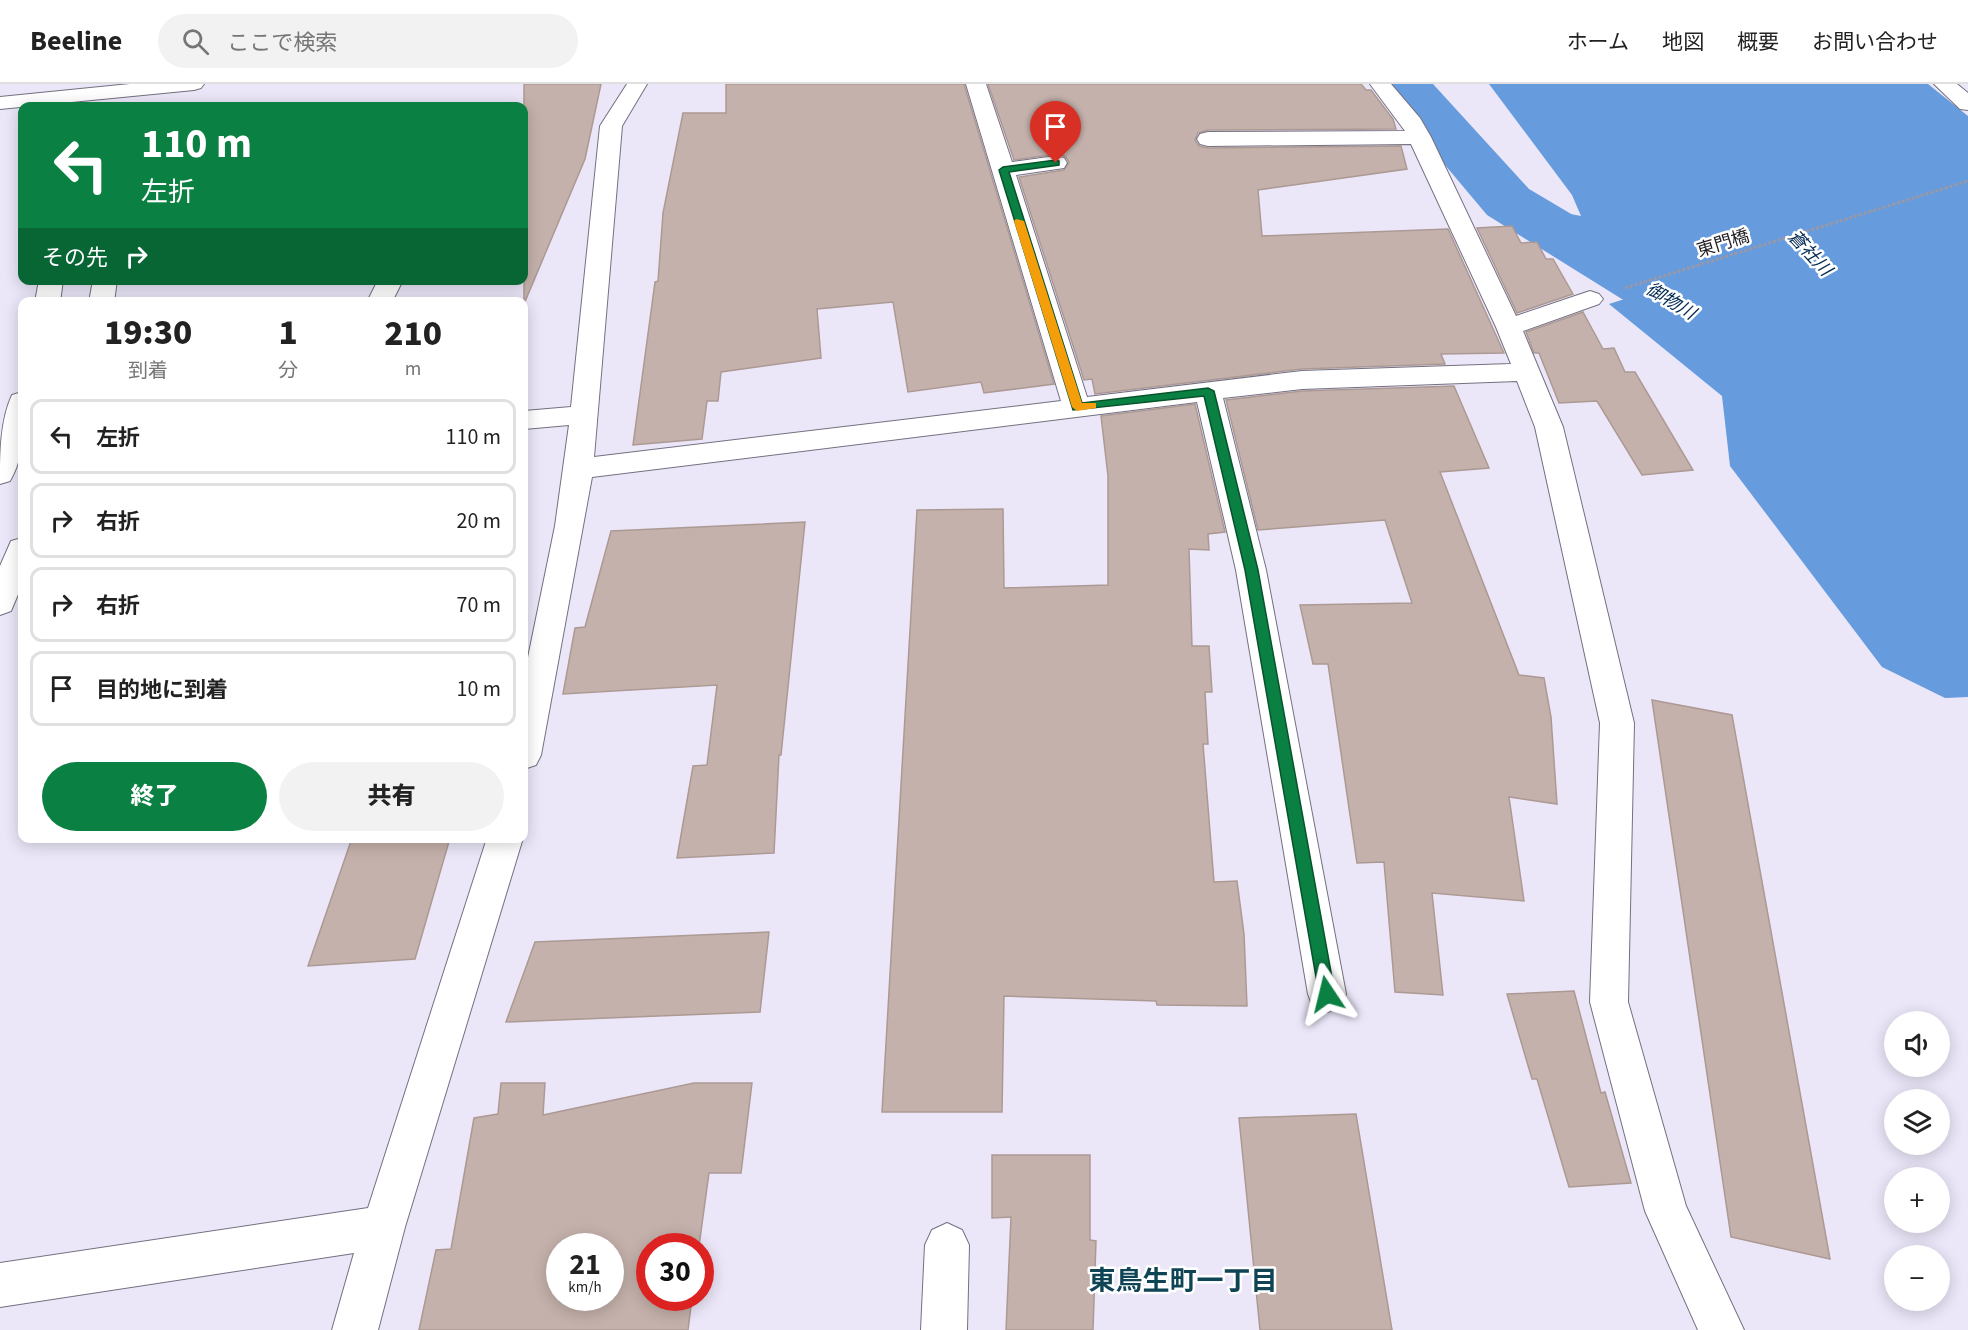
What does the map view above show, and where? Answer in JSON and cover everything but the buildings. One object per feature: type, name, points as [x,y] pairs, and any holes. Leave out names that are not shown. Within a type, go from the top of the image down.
[{"type":"street","points":[[0,103],[120,94],[194,84]]},
{"type":"street","points":[[528,735],[570,526],[579,469],[611,126],[637,84]]},
{"type":"street","points":[[976,84],[1077,407]]},
{"type":"street","points":[[1380,84],[1412,123],[1420,137],[1509,327],[1549,428],[1617,723],[1609,1002],[1666,1211],[1721,1330]]},
{"type":"street","points":[[1944,84],[1968,104]]},
{"type":"street","points":[[1208,139],[1420,137]]},
{"type":"street","points":[[1003,170],[1056,163]]},
{"type":"street","points":[[1509,327],[1590,299]]},
{"type":"street","points":[[579,469],[1302,380],[1525,372]]},
{"type":"street","points":[[1208,391],[1251,570],[1327,994]]},
{"type":"street","points":[[528,420],[585,415]]},
{"type":"street","points":[[7,465],[18,418]]},
{"type":"street","points":[[0,603],[18,559]]},
{"type":"street","points":[[355,1330],[383,1227],[503,843]]},
{"type":"street","points":[[0,1285],[383,1227]]},
{"type":"street","points":[[944,1330],[947,1245]]},
{"type":"path","name":"東門橋","points":[[1590,299],[1968,181]]},
{"type":"water","name":"蒼社川","points":[[1489,84],[1928,84],[1968,116],[1968,697],[1945,698],[1882,667],[1730,466],[1722,396],[1609,304],[1653,290],[1528,206],[1581,216],[1572,195]]},
{"type":"waterway","name":"御物川","points":[[1404,84],[1508,202],[1755,352]]},
{"type":"slow traffic","points":[[1019,221],[1077,407],[1092,406]]},
{"type":"district","name":"東鳥生町一丁目","points":[[1183,1281]]},
{"type":"route","points":[[1056,163],[1003,170],[1077,407],[1208,391],[1251,570],[1327,994]]}]
